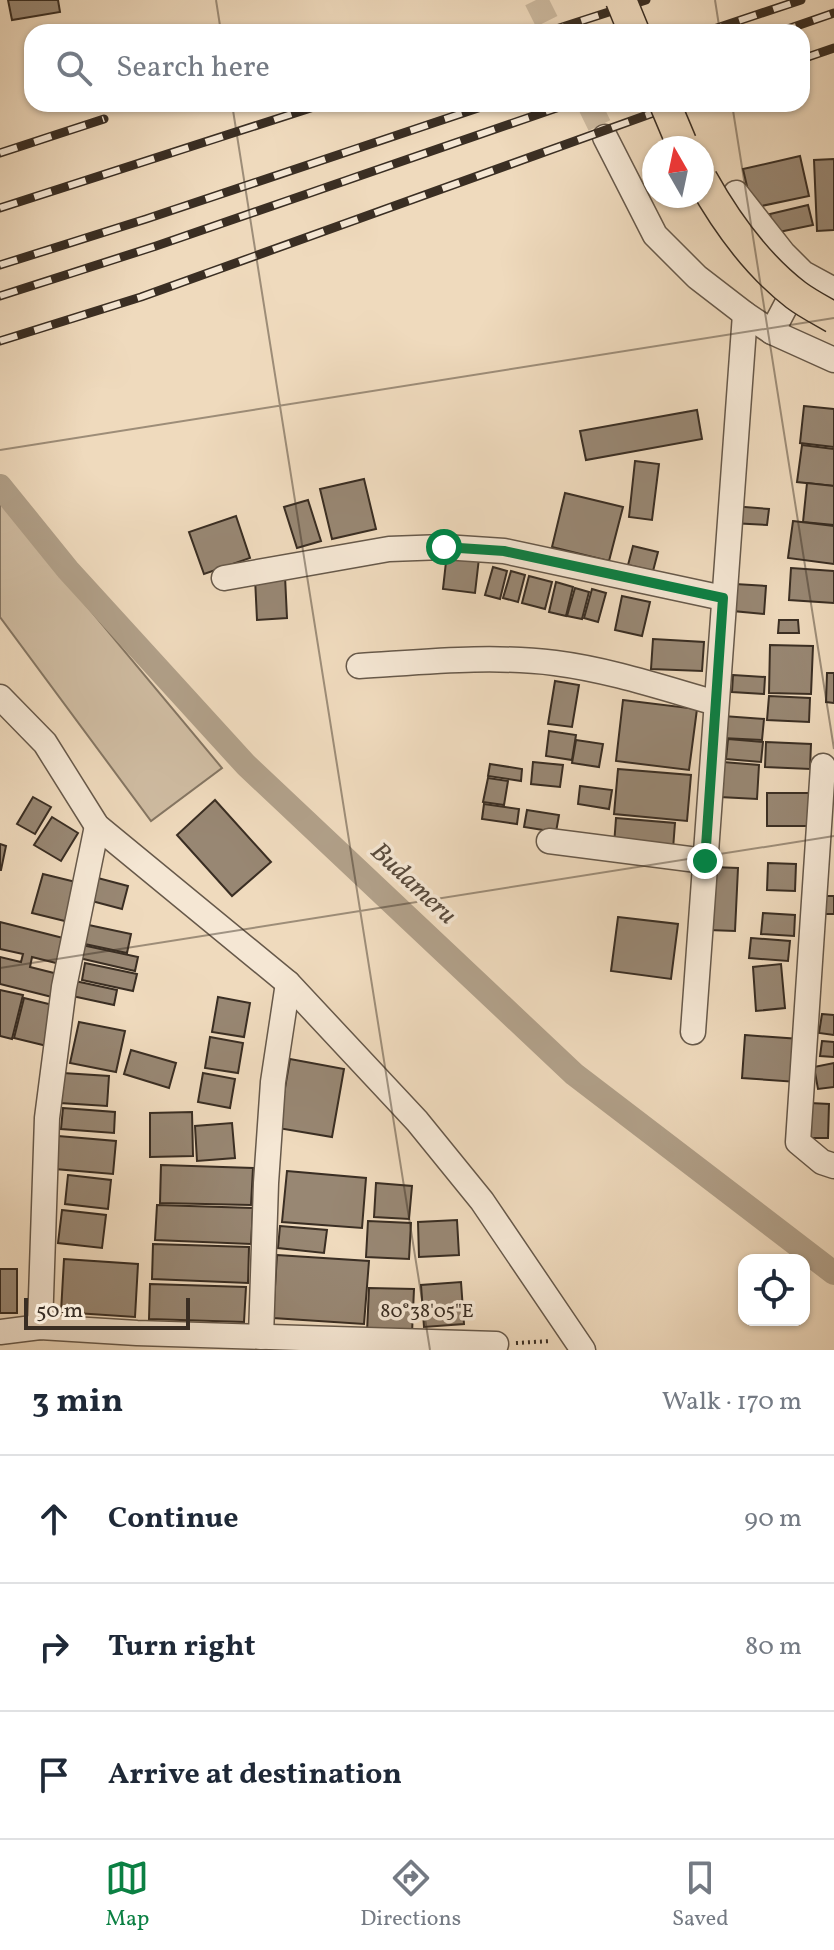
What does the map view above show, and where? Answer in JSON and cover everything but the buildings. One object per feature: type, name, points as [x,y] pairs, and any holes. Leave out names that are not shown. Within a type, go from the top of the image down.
[{"type":"main road","points":[[621,0],[631,24]]},
{"type":"main road","points":[[668,112],[678,136]]},
{"type":"main road","points":[[714,200],[754,255],[797,296],[834,318]]},
{"type":"street","points":[[605,137],[655,235],[697,277],[772,332],[834,360]]},
{"type":"street","points":[[736,193],[783,253],[803,273],[834,290]]},
{"type":"street","points":[[772,332],[803,273]]},
{"type":"street","points":[[693,1032],[745,314]]},
{"type":"street","points":[[224,578],[389,549],[444,547],[504,551],[723,598]]},
{"type":"street","points":[[359,666],[484,659],[556,663],[610,673],[716,703]]},
{"type":"street","points":[[0,697],[45,743],[97,826],[288,983],[417,1121],[482,1201],[580,1345]]},
{"type":"street","points":[[823,766],[798,1142],[822,1162],[834,1166]]},
{"type":"street","points":[[40,1327],[47,1118],[64,987],[97,826]]},
{"type":"street","points":[[549,841],[705,861]]},
{"type":"street","points":[[261,1337],[273,1082],[288,983]]},
{"type":"street","points":[[0,1332],[40,1327],[137,1342],[261,1337],[321,1344],[495,1347]]},
{"type":"path","points":[[495,1347],[580,1345]]},
{"type":"shaded area","points":[[0,502],[222,768],[151,821],[0,617]]},
{"type":"waterway","name":"Budameru","points":[[0,486],[68,570],[246,765],[574,1074],[834,1273]]},
{"type":"tunnel","points":[[536,0],[548,24]]},
{"type":"tunnel","points":[[593,112],[605,137]]},
{"type":"railway","points":[[572,24],[646,0]]},
{"type":"railway","points":[[729,24],[801,0]]},
{"type":"railway","points":[[802,24],[834,13]]},
{"type":"railway","points":[[810,56],[834,48]]},
{"type":"railway","points":[[0,208],[298,112]]},
{"type":"railway","points":[[0,265],[466,112]]},
{"type":"railway","points":[[0,296],[156,246],[545,112]]},
{"type":"railway","points":[[0,341],[141,297],[656,112]]},
{"type":"railway","points":[[0,153],[104,119]]},
{"type":"route","points":[[444,547],[504,551],[723,598],[705,861]]}]
